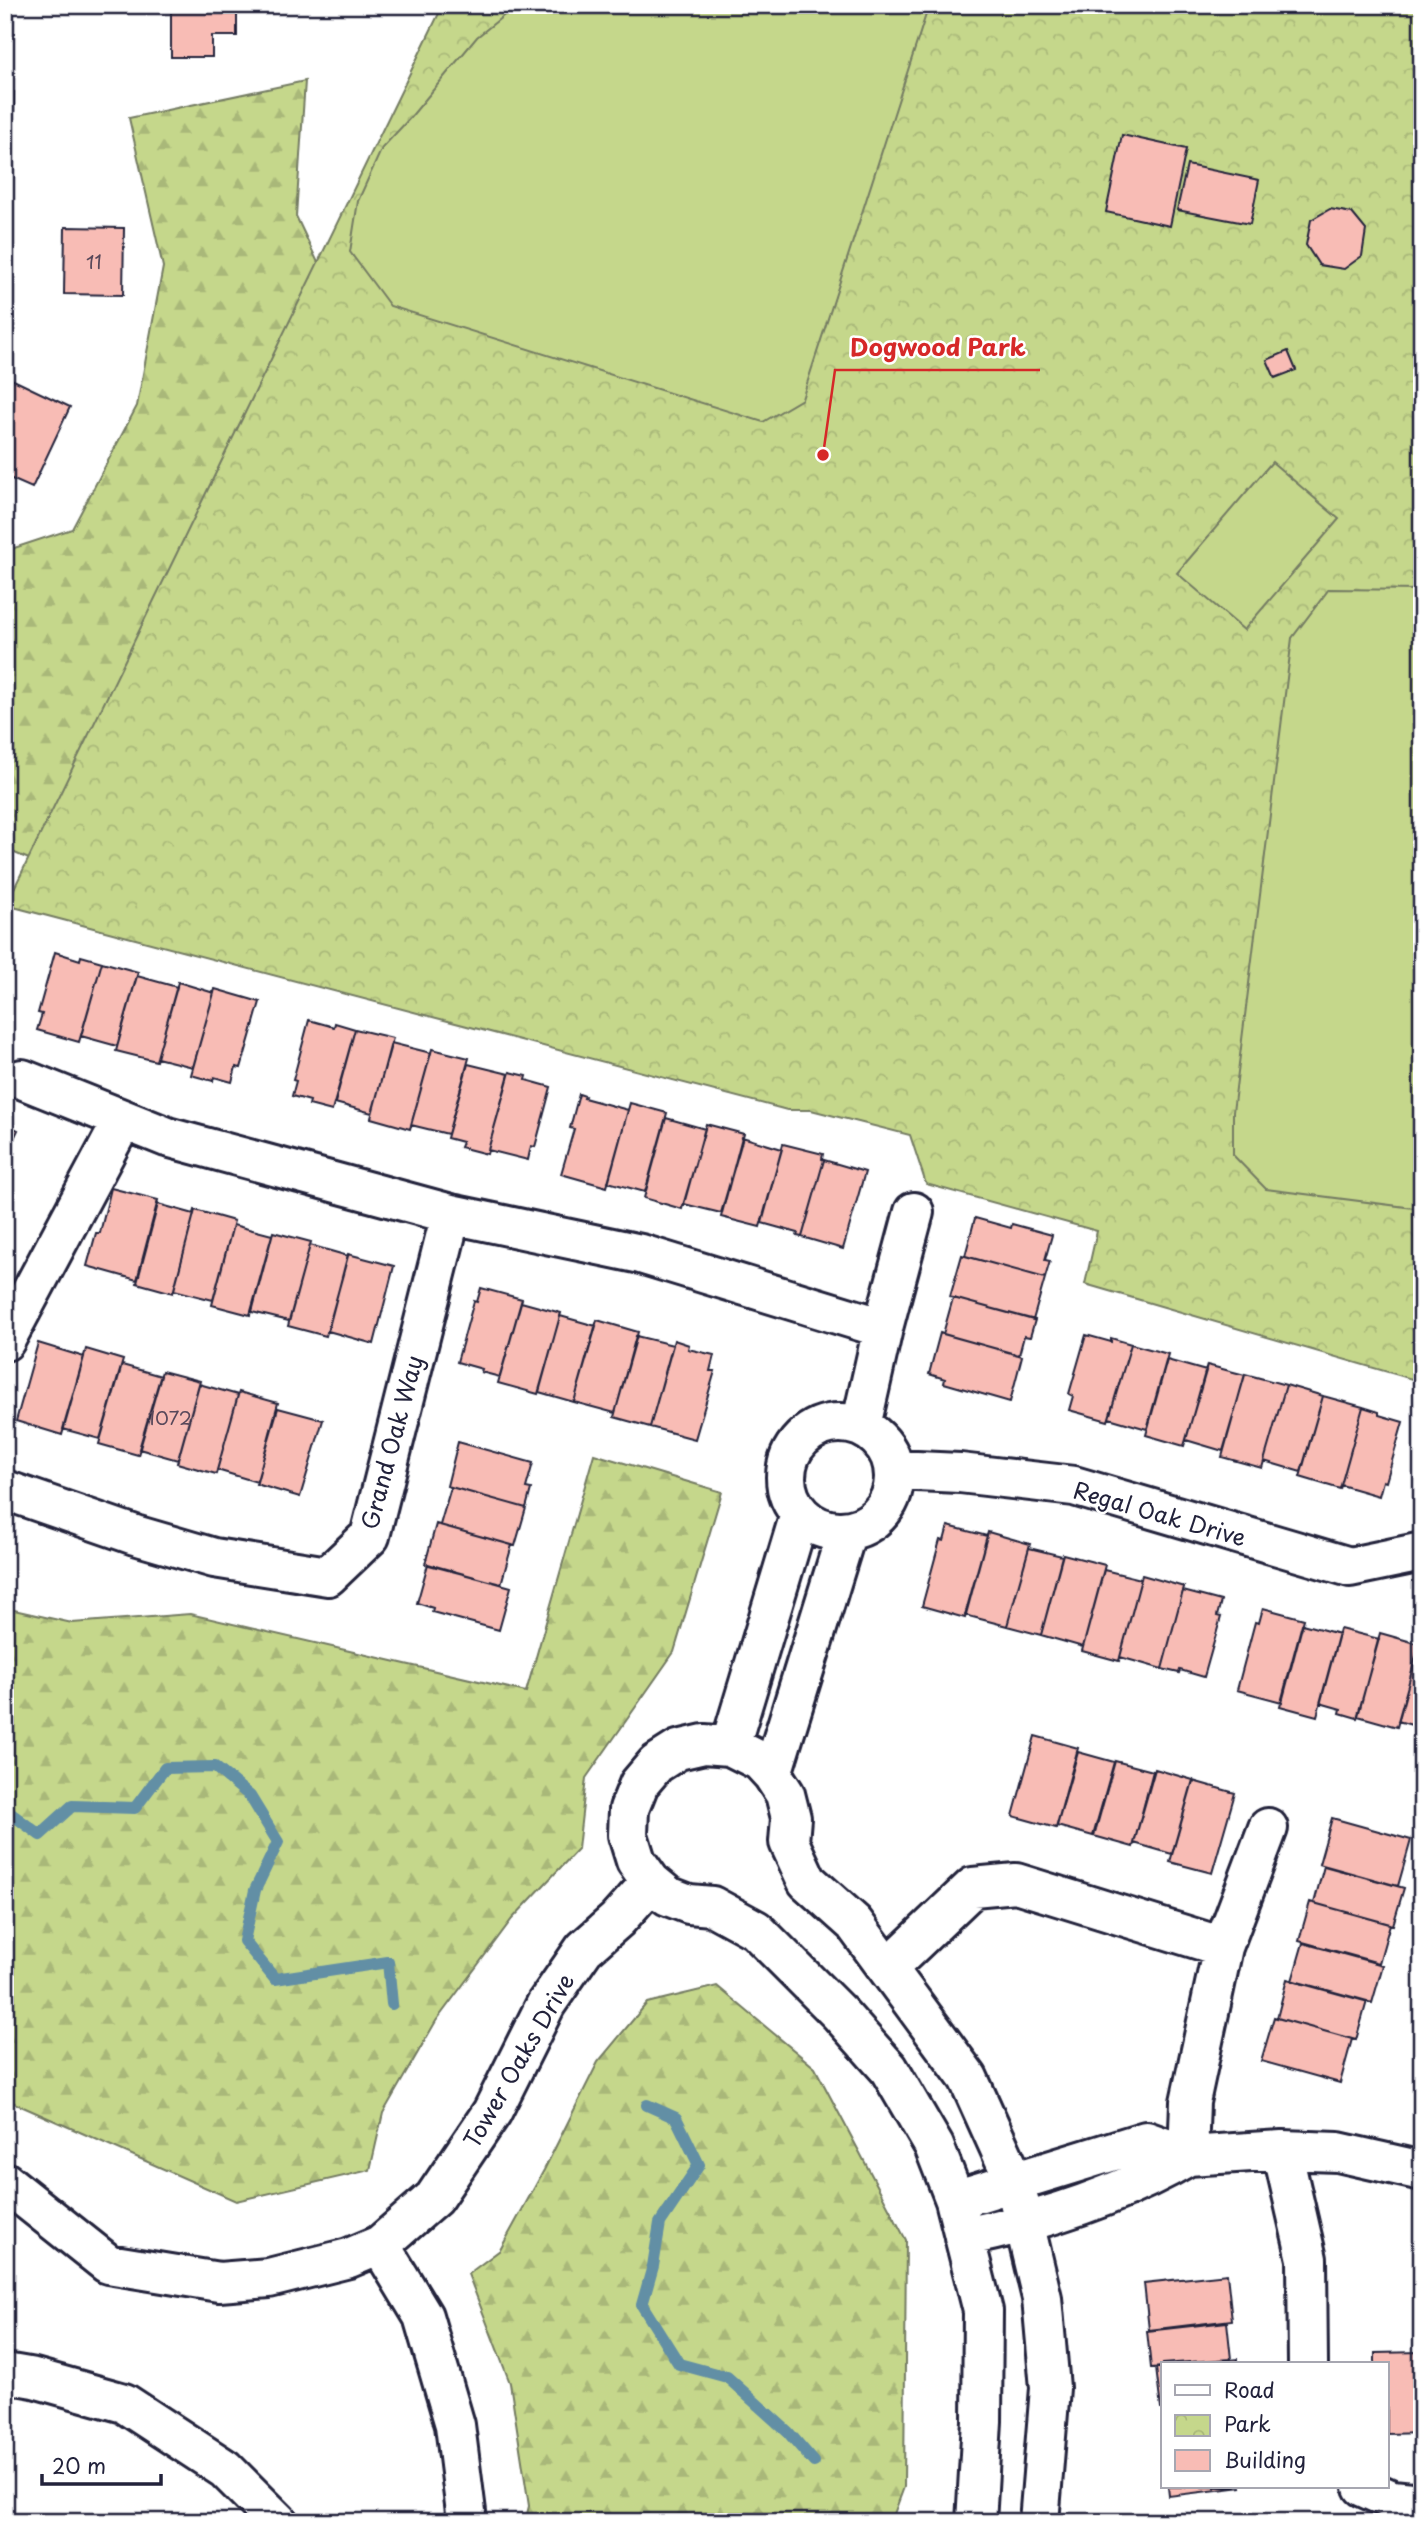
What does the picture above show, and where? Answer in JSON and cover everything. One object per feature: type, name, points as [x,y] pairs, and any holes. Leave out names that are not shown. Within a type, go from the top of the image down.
[{"type":"street","points":[[22,1079],[167,1137],[452,1214],[641,1254],[883,1328]]},
{"type":"street","points":[[5,1341],[123,1121]]},
{"type":"street","points":[[861,1426],[883,1328],[914,1212]]},
{"type":"street","name":"Grand Oak Way","points":[[5,1490],[135,1535],[214,1558],[328,1576],[370,1536],[452,1214]]},
{"type":"street","points":[[841,1422],[861,1426],[882,1442],[889,1452],[895,1470],[891,1498],[881,1513],[867,1525],[847,1531],[815,1526],[800,1514],[787,1492],[785,1480],[787,1461],[796,1444],[815,1428],[841,1422]]},
{"type":"street","name":"Regal Oak Drive","points":[[895,1470],[960,1473],[1074,1486],[1350,1567],[1422,1552]]},
{"type":"street","points":[[730,1746],[800,1514]]},
{"type":"street","points":[[772,1774],[847,1531]]},
{"type":"street","points":[[976,2522],[982,2421],[984,2311],[955,2200],[933,2146],[889,2069],[840,2014],[756,1930],[712,1906],[689,1904],[668,1896],[651,1882],[636,1861],[628,1835],[629,1809],[639,1784],[656,1763],[678,1750],[704,1744],[730,1746],[760,1761],[772,1774],[785,1794],[791,1818],[789,1842],[807,1881],[854,1923],[968,2078],[1014,2180],[1042,2298],[1050,2388],[1039,2522]]},
{"type":"street","points":[[1188,2156],[1190,2102],[1223,1947],[1268,1828]]},
{"type":"street","name":"Tower Oaks Drive","points":[[5,2182],[108,2264],[219,2281],[257,2279],[349,2258],[380,2245],[434,2198],[492,2112],[545,2004],[584,1949],[617,1920],[651,1882]]},
{"type":"street","points":[[888,1968],[973,1887],[1016,1883],[1223,1947]]},
{"type":"street","points":[[955,2200],[1146,2141],[1188,2156],[1283,2150],[1338,2152],[1422,2171]]},
{"type":"street","points":[[1283,2150],[1307,2259],[1308,2362]]},
{"type":"street","points":[[964,2237],[1025,2224],[1151,2178],[1188,2156]]},
{"type":"street","points":[[380,2245],[423,2316],[455,2425],[466,2512],[464,2522]]},
{"type":"street","points":[[5,2374],[34,2378],[124,2403],[225,2469],[278,2522]]},
{"type":"street","points":[[1365,2488],[1392,2500],[1422,2503]]},
{"type":"green space","points":[[443,5],[1422,5],[1422,1382],[1085,1284],[1097,1231],[926,1184],[910,1135],[811,1110],[787,1110],[6,905]]},
{"type":"green space","points":[[517,5],[929,5],[802,399],[763,422],[390,306],[350,252],[358,201],[382,148],[477,37]]},
{"type":"green space","points":[[305,81],[296,216],[346,322],[79,880],[5,849],[5,551],[72,529],[137,406],[163,267],[129,118]]},
{"type":"green space","points":[[1272,462],[1339,519],[1244,630],[1177,573]]},
{"type":"green space","points":[[1329,589],[1422,590],[1422,1209],[1266,1189],[1233,1155],[1233,1112],[1292,638]]},
{"type":"green space","points":[[594,1454],[722,1492],[674,1652],[586,1778],[578,1849],[512,1919],[436,2021],[383,2113],[370,2170],[236,2201],[5,2099],[5,1608],[72,1623],[190,1614],[526,1692]]},
{"type":"green space","points":[[717,1986],[815,2068],[906,2240],[904,2487],[891,2522],[525,2522],[529,2506],[510,2383],[468,2274],[500,2250],[598,2062],[647,2003]]},
{"type":"building","points":[[171,5],[237,5],[237,36],[212,36],[212,57],[171,57]]},
{"type":"building","points":[[5,92],[14,92],[13,178],[5,178]]},
{"type":"building","points":[[1122,135],[1186,149],[1170,226],[1106,212]]},
{"type":"building","points":[[1187,165],[1259,180],[1250,224],[1177,210]]},
{"type":"building","points":[[1330,209],[1352,213],[1366,230],[1362,256],[1344,269],[1319,265],[1306,245],[1311,220]]},
{"type":"building","points":[[65,227],[124,228],[123,295],[64,294]]},
{"type":"building","points":[[1288,351],[1296,370],[1275,378],[1267,360]]},
{"type":"building","points":[[5,376],[70,407],[32,488],[7,477],[10,471],[5,469]]},
{"type":"building","points":[[55,952],[80,960],[81,956],[102,962],[79,1042],[37,1030],[42,1014],[38,1013]]},
{"type":"building","points":[[102,962],[138,972],[117,1046],[81,1036]]},
{"type":"building","points":[[137,976],[177,987],[156,1061],[116,1051]]},
{"type":"building","points":[[178,982],[214,993],[193,1067],[157,1058]]},
{"type":"building","points":[[215,989],[260,1002],[241,1068],[236,1067],[232,1082],[214,1077],[213,1081],[191,1075]]},
{"type":"building","points":[[309,1020],[355,1029],[332,1111],[309,1105],[310,1101],[292,1096],[296,1081],[293,1080]]},
{"type":"building","points":[[355,1029],[393,1038],[372,1113],[335,1103]]},
{"type":"building","points":[[391,1043],[431,1053],[410,1129],[371,1118]]},
{"type":"building","points":[[432,1049],[469,1058],[448,1134],[411,1125]]},
{"type":"building","points":[[468,1064],[509,1074],[487,1154],[460,1147],[462,1142],[447,1138]]},
{"type":"building","points":[[510,1072],[551,1087],[535,1147],[531,1146],[528,1160],[488,1150]]},
{"type":"building","points":[[579,1094],[585,1096],[584,1098],[628,1110],[607,1187],[561,1174],[574,1129],[570,1128]]},
{"type":"building","points":[[630,1103],[667,1113],[645,1192],[608,1182]]},
{"type":"building","points":[[666,1118],[705,1129],[682,1209],[644,1198]]},
{"type":"building","points":[[5,1124],[18,1130],[5,1157]]},
{"type":"building","points":[[706,1124],[744,1134],[721,1213],[684,1204]]},
{"type":"building","points":[[742,1137],[782,1149],[760,1227],[721,1217]]},
{"type":"building","points":[[783,1144],[823,1154],[824,1160],[802,1237],[797,1236],[798,1233],[762,1223]]},
{"type":"building","points":[[824,1160],[865,1172],[843,1249],[802,1237]]},
{"type":"building","points":[[111,1188],[158,1200],[137,1280],[87,1266],[96,1233],[100,1233]]},
{"type":"building","points":[[158,1204],[194,1214],[173,1293],[137,1283]]},
{"type":"building","points":[[195,1210],[234,1221],[213,1300],[174,1290]]},
{"type":"building","points":[[975,1218],[1011,1228],[1012,1224],[1052,1235],[1045,1260],[1050,1261],[1045,1278],[965,1256]]},
{"type":"building","points":[[233,1225],[272,1235],[250,1315],[212,1305]]},
{"type":"building","points":[[273,1232],[311,1242],[289,1321],[252,1312]]},
{"type":"building","points":[[310,1245],[348,1256],[326,1336],[288,1326]]},
{"type":"building","points":[[348,1254],[394,1266],[374,1344],[328,1331]]},
{"type":"building","points":[[962,1255],[1045,1278],[1033,1320],[950,1297]]},
{"type":"building","points":[[481,1288],[522,1299],[500,1377],[457,1362],[474,1301],[477,1302]]},
{"type":"building","points":[[953,1298],[1035,1320],[1030,1337],[1024,1336],[1019,1355],[943,1334]]},
{"type":"building","points":[[521,1302],[561,1313],[538,1394],[498,1383]]},
{"type":"building","points":[[560,1316],[596,1326],[574,1402],[539,1392]]},
{"type":"building","points":[[597,1320],[638,1332],[615,1413],[574,1402]]},
{"type":"building","points":[[940,1333],[1022,1356],[1010,1402],[944,1383],[945,1379],[929,1374]]},
{"type":"building","points":[[1086,1335],[1131,1344],[1108,1421],[1069,1410],[1073,1396],[1069,1394]]},
{"type":"building","points":[[636,1336],[673,1345],[650,1427],[614,1417]]},
{"type":"building","points":[[674,1340],[689,1345],[688,1349],[714,1355],[710,1371],[715,1371],[695,1439],[650,1427]]},
{"type":"building","points":[[38,1343],[84,1357],[62,1435],[16,1421]]},
{"type":"building","points":[[1131,1344],[1168,1354],[1147,1429],[1109,1418]]},
{"type":"building","points":[[86,1349],[123,1360],[100,1439],[63,1429]]},
{"type":"building","points":[[1167,1360],[1206,1371],[1184,1446],[1146,1435]]},
{"type":"building","points":[[122,1365],[161,1376],[138,1455],[99,1444]]},
{"type":"building","points":[[1207,1365],[1245,1375],[1223,1451],[1186,1440]]},
{"type":"building","points":[[162,1371],[200,1381],[178,1460],[139,1449]]},
{"type":"building","points":[[1245,1374],[1286,1385],[1262,1468],[1222,1457]]},
{"type":"building","points":[[199,1384],[238,1395],[216,1474],[177,1463]]},
{"type":"building","points":[[1286,1385],[1323,1396],[1301,1472],[1264,1461]]},
{"type":"building","points":[[239,1392],[278,1403],[257,1482],[217,1470]]},
{"type":"building","points":[[1323,1396],[1363,1407],[1340,1489],[1300,1477]]},
{"type":"building","points":[[1363,1407],[1403,1422],[1386,1482],[1383,1481],[1379,1496],[1341,1485]]},
{"type":"building","points":[[278,1408],[323,1420],[300,1497],[256,1484]]},
{"type":"building","points":[[458,1442],[533,1463],[526,1488],[531,1489],[526,1508],[447,1486]]},
{"type":"building","points":[[451,1487],[526,1508],[515,1546],[440,1525]]},
{"type":"building","points":[[436,1524],[512,1545],[501,1584],[425,1564]]},
{"type":"building","points":[[948,1526],[987,1536],[965,1618],[922,1606],[940,1540],[944,1541]]},
{"type":"building","points":[[988,1532],[1030,1544],[1007,1626],[965,1615]]},
{"type":"building","points":[[1029,1548],[1062,1556],[1041,1635],[1007,1626]]},
{"type":"building","points":[[1063,1554],[1105,1565],[1083,1647],[1041,1635]]},
{"type":"building","points":[[428,1564],[511,1587],[499,1630],[432,1612],[433,1608],[417,1603]]},
{"type":"building","points":[[1104,1570],[1141,1579],[1119,1661],[1082,1651]]},
{"type":"building","points":[[1142,1575],[1184,1587],[1162,1669],[1120,1657]]},
{"type":"building","points":[[1183,1591],[1221,1601],[1217,1616],[1221,1617],[1204,1677],[1180,1670],[1179,1673],[1162,1669]]},
{"type":"building","points":[[1263,1608],[1304,1619],[1282,1702],[1237,1690],[1255,1622],[1259,1623]]},
{"type":"building","points":[[1302,1624],[1339,1634],[1317,1716],[1280,1706]]},
{"type":"building","points":[[1340,1629],[1379,1639],[1357,1718],[1340,1713],[1341,1709],[1320,1703]]},
{"type":"building","points":[[1380,1633],[1419,1644],[1397,1727],[1358,1716]]},
{"type":"building","points":[[1422,1639],[1422,1728],[1398,1721]]},
{"type":"building","points":[[1035,1736],[1078,1748],[1056,1828],[1013,1816]]},
{"type":"building","points":[[1078,1752],[1114,1762],[1093,1836],[1057,1826]]},
{"type":"building","points":[[1115,1761],[1153,1771],[1133,1847],[1094,1836]]},
{"type":"building","points":[[1155,1769],[1193,1780],[1172,1854],[1134,1843]]},
{"type":"building","points":[[1193,1781],[1235,1793],[1212,1873],[1170,1862]]},
{"type":"building","points":[[1332,1818],[1411,1840],[1398,1886],[1319,1864]]},
{"type":"building","points":[[1324,1866],[1404,1888],[1393,1925],[1314,1903]]},
{"type":"building","points":[[1310,1902],[1390,1924],[1379,1963],[1299,1941]]},
{"type":"building","points":[[1303,1943],[1383,1965],[1372,2003],[1292,1981]]},
{"type":"building","points":[[1287,1979],[1367,2001],[1356,2040],[1277,2018]]},
{"type":"building","points":[[1274,2017],[1352,2039],[1340,2083],[1261,2061]]},
{"type":"building","points":[[1227,2274],[1232,2320],[1149,2330],[1144,2283]]},
{"type":"building","points":[[1227,2322],[1231,2359],[1161,2362],[1161,2367],[1151,2368],[1147,2331]]},
{"type":"building","points":[[1422,2352],[1422,2433],[1388,2434],[1388,2362],[1375,2362],[1375,2353]]},
{"type":"building","points":[[1237,2359],[1237,2362],[1209,2362]]},
{"type":"building","points":[[1156,2368],[1161,2368],[1161,2409]]},
{"type":"building","points":[[1168,2488],[1234,2488],[1169,2496]]},
{"type":"waterway","points":[[5,1814],[10,1813],[40,1835],[72,1806],[135,1808],[165,1768],[215,1767],[250,1796],[278,1842],[255,1890],[244,1941],[275,1979],[388,1962],[392,2004]]},
{"type":"waterway","points":[[647,2105],[676,2118],[699,2165],[660,2223],[653,2266],[642,2305],[679,2364],[727,2377],[788,2432],[814,2462]]},
{"type":"place","name":"Dogwood Park","points":[[823,455]]}]
